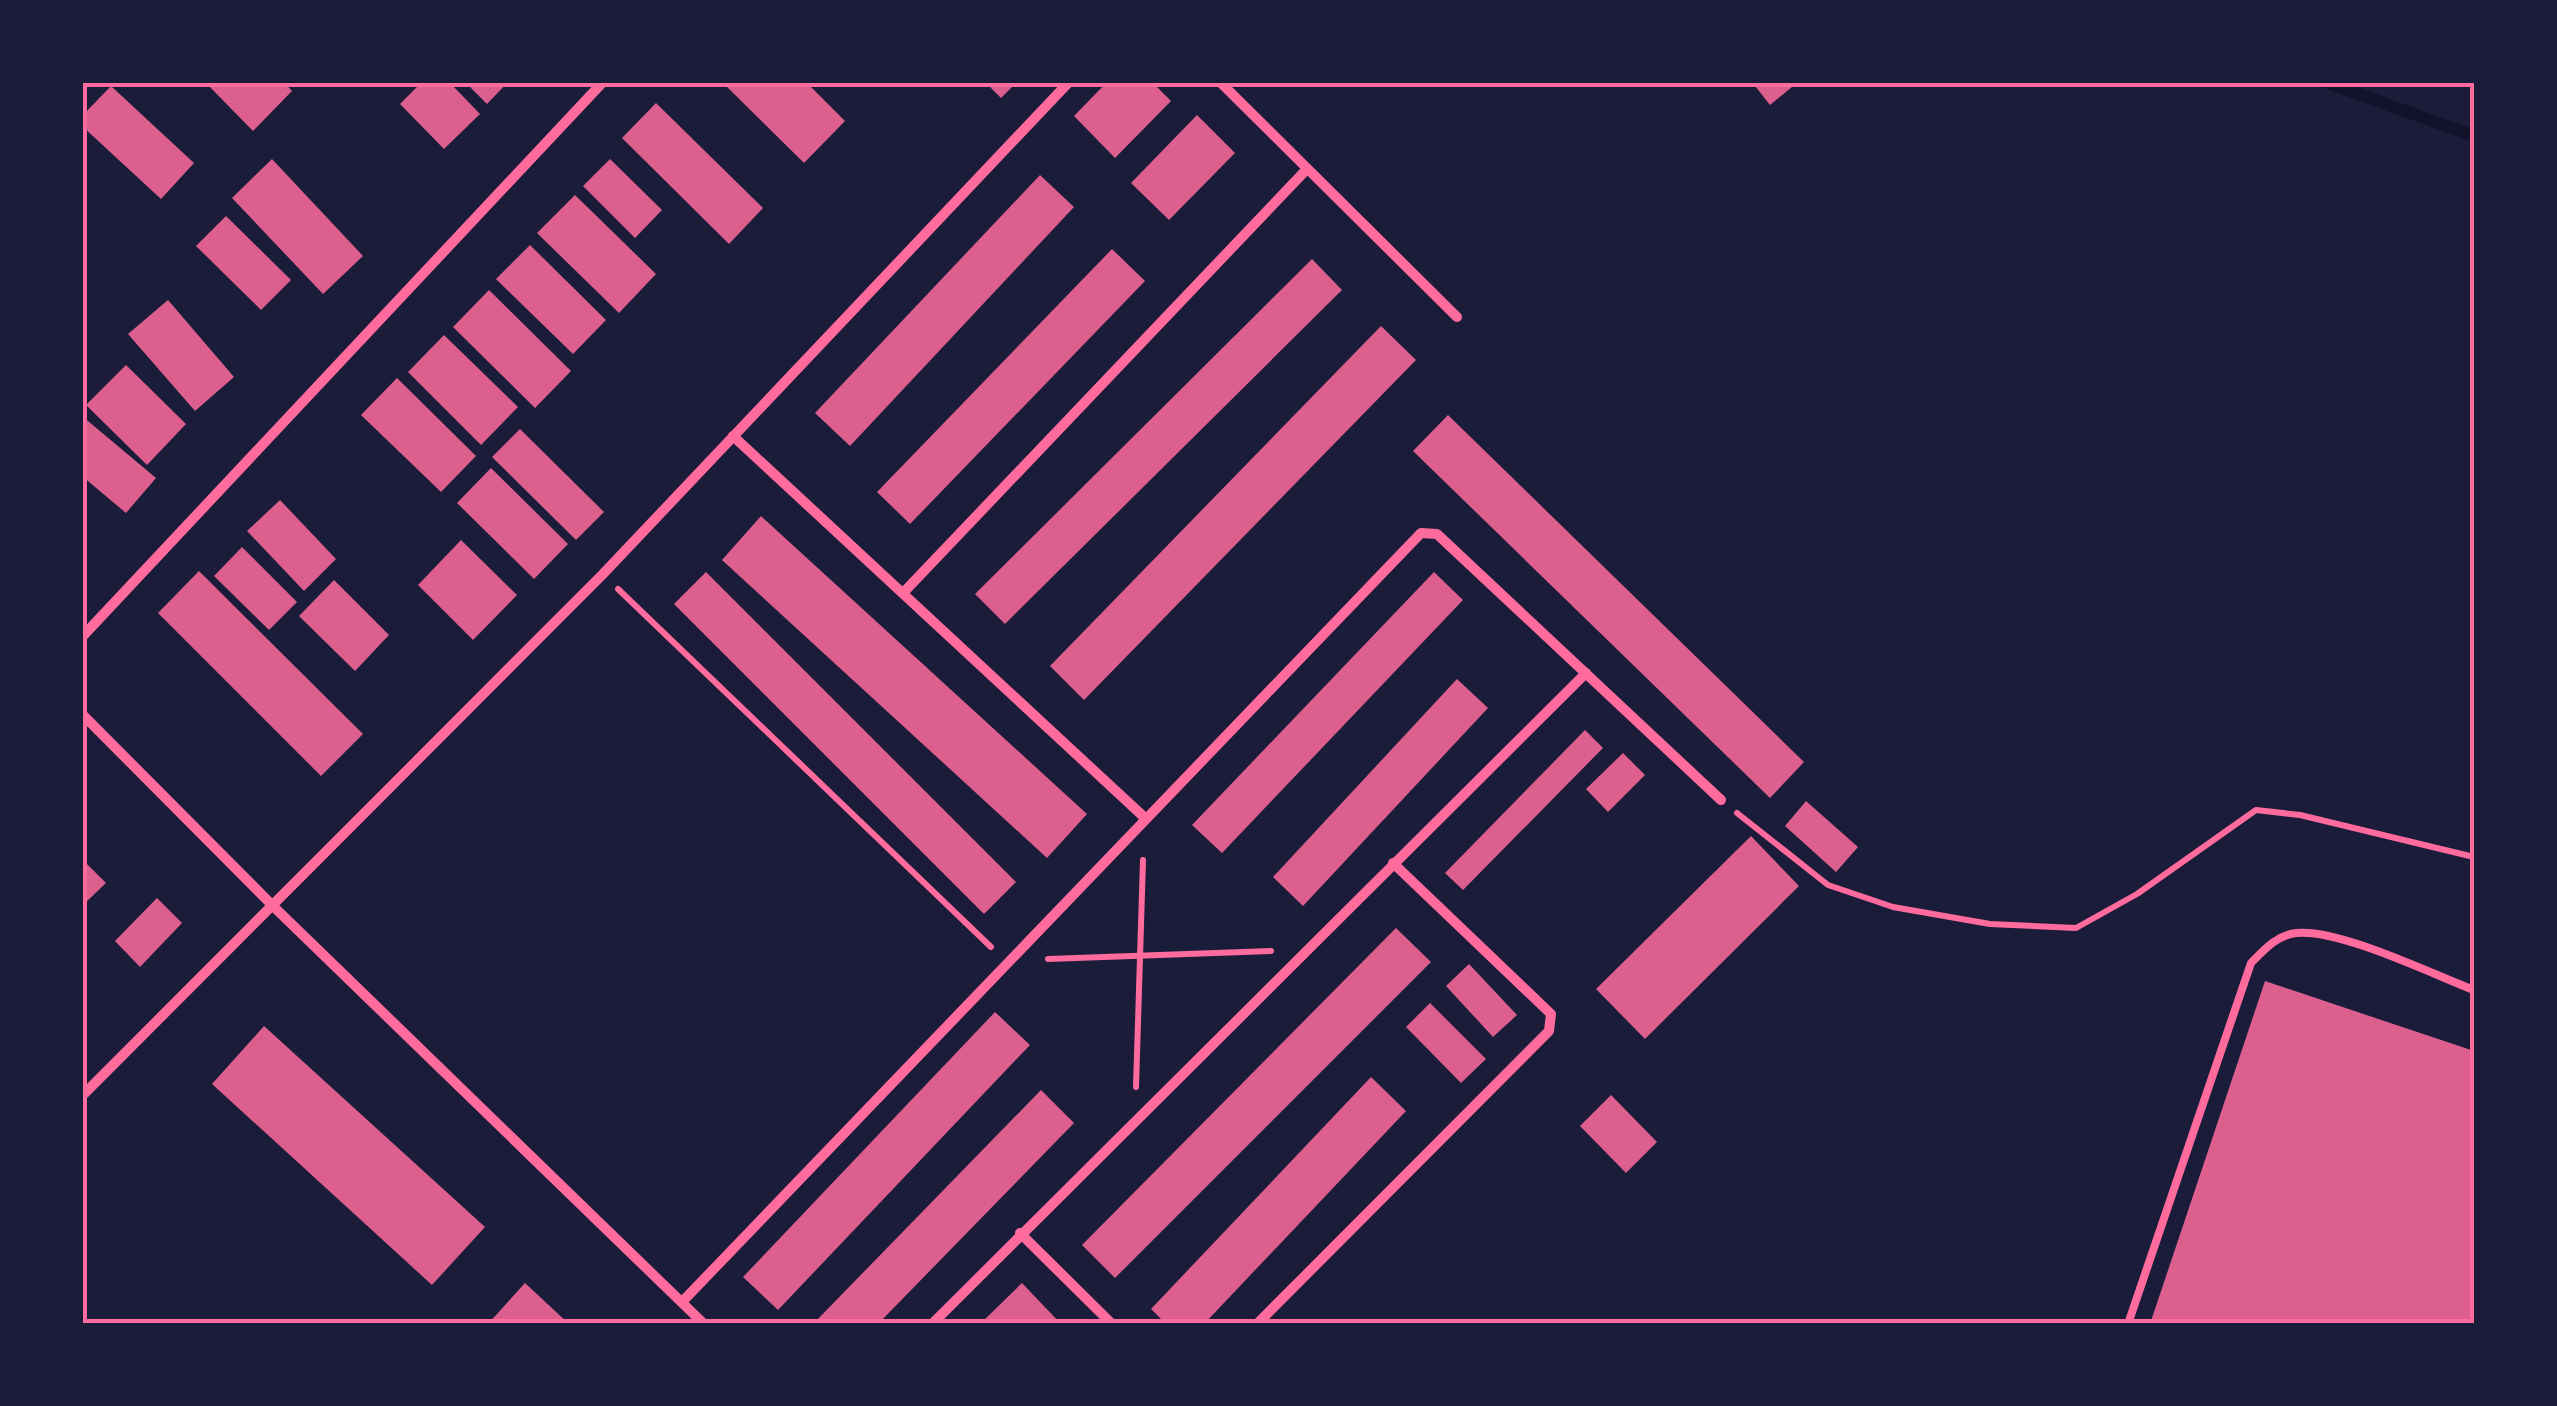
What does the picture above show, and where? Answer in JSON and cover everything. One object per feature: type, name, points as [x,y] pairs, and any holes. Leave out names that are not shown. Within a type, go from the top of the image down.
[{"type":"street","points":[[82,638],[603,82]]},
{"type":"street","points":[[82,1096],[603,574],[1069,82]]},
{"type":"street","points":[[1220,82],[1457,317]]},
{"type":"street","points":[[903,594],[1307,169]]},
{"type":"street","points":[[733,436],[1144,817]]},
{"type":"street","points":[[682,1302],[1144,817],[1421,534],[1436,534],[1721,800]]},
{"type":"street","points":[[932,1324],[1586,673]]},
{"type":"street","points":[[82,714],[274,907],[704,1324]]},
{"type":"street","points":[[1258,1324],[1549,1030],[1551,1014],[1393,863]]},
{"type":"street","points":[[1020,1233],[1112,1324]]},
{"type":"lane","points":[[2128,1324],[2251,962],[2271,943],[2295,933],[2331,936],[2474,990]]},
{"type":"path","points":[[603,574],[1006,961],[1140,953],[1307,950]]},
{"type":"path","points":[[1721,800],[1828,885],[1894,907],[1990,924],[2076,928],[2138,894],[2256,810],[2300,815],[2474,857]]},
{"type":"path","points":[[1135,1124],[1144,817]]},
{"type":"building","points":[[205,82],[284,82],[292,91],[253,131]]},
{"type":"building","points":[[422,82],[449,82],[480,114],[444,149],[400,104]]},
{"type":"building","points":[[465,82],[508,82],[487,104]]},
{"type":"building","points":[[722,82],[806,82],[845,121],[804,163]]},
{"type":"building","points":[[985,82],[1017,82],[1001,98]]},
{"type":"building","points":[[1107,82],[1152,82],[1171,101],[1115,158],[1074,116]]},
{"type":"building","points":[[1752,82],[1798,82],[1770,105]]},
{"type":"building","points":[[111,86],[194,163],[161,199],[82,126],[82,116]]},
{"type":"building","points":[[656,103],[763,208],[729,244],[622,138]]},
{"type":"building","points":[[1197,115],[1235,153],[1169,220],[1131,183]]},
{"type":"building","points":[[272,159],[363,256],[323,294],[232,198]]},
{"type":"building","points":[[610,159],[662,210],[635,238],[583,186]]},
{"type":"building","points":[[1040,175],[1074,207],[850,446],[815,413]]},
{"type":"building","points":[[575,195],[656,274],[619,313],[537,233]]},
{"type":"building","points":[[226,216],[291,280],[261,310],[196,246]]},
{"type":"building","points":[[530,245],[606,320],[573,354],[496,279]]},
{"type":"building","points":[[1112,249],[1145,281],[910,524],[877,492]]},
{"type":"building","points":[[1312,259],[1342,290],[1005,624],[975,594]]},
{"type":"building","points":[[489,290],[571,371],[535,408],[453,327]]},
{"type":"building","points":[[168,300],[234,377],[195,411],[128,334]]},
{"type":"building","points":[[1381,326],[1416,360],[1084,700],[1050,666]]},
{"type":"building","points":[[444,335],[518,407],[481,445],[408,372]]},
{"type":"building","points":[[126,365],[186,424],[147,465],[86,405]]},
{"type":"building","points":[[397,378],[476,456],[441,492],[361,415]]},
{"type":"building","points":[[1448,415],[1804,762],[1770,798],[1413,451]]},
{"type":"building","points":[[82,416],[156,478],[126,513],[82,476]]},
{"type":"building","points":[[520,429],[604,512],[576,540],[492,457]]},
{"type":"building","points":[[491,468],[568,544],[534,579],[457,503]]},
{"type":"building","points":[[280,500],[336,559],[304,591],[247,531]]},
{"type":"building","points":[[761,516],[1087,814],[1047,858],[722,560]]},
{"type":"building","points":[[461,540],[517,595],[473,640],[418,585]]},
{"type":"building","points":[[242,547],[297,602],[269,630],[214,576]]},
{"type":"building","points":[[199,571],[363,734],[321,776],[158,613]]},
{"type":"building","points":[[706,572],[1016,882],[984,914],[674,604]]},
{"type":"building","points":[[1434,572],[1463,600],[1222,853],[1192,825]]},
{"type":"building","points":[[334,580],[389,635],[355,671],[299,616]]},
{"type":"building","points":[[1457,679],[1488,708],[1303,906],[1273,877]]},
{"type":"building","points":[[1585,730],[1603,748],[1463,890],[1445,873]]},
{"type":"building","points":[[1623,753],[1645,775],[1608,812],[1586,789]]},
{"type":"building","points":[[1806,801],[1858,847],[1836,872],[1785,826]]},
{"type":"building","points":[[1751,836],[1799,886],[1645,1039],[1596,989]]},
{"type":"building","points":[[82,859],[106,883],[82,906]]},
{"type":"building","points":[[157,898],[182,923],[140,967],[115,941]]},
{"type":"building","points":[[1396,928],[1431,962],[1115,1278],[1082,1245]]},
{"type":"building","points":[[1469,964],[1517,1015],[1493,1037],[1446,986]]},
{"type":"building","points":[[2265,981],[2474,1051],[2474,1324],[2151,1321]]},
{"type":"building","points":[[1430,1003],[1486,1059],[1461,1083],[1406,1027]]},
{"type":"building","points":[[995,1012],[1030,1045],[778,1310],[743,1277]]},
{"type":"building","points":[[264,1026],[485,1227],[432,1285],[212,1084]]},
{"type":"building","points":[[1371,1077],[1406,1111],[1204,1324],[1166,1324],[1151,1309]]},
{"type":"building","points":[[1041,1090],[1074,1123],[878,1324],[813,1324]]},
{"type":"building","points":[[1611,1095],[1657,1142],[1626,1173],[1580,1126]]},
{"type":"building","points":[[525,1283],[569,1324],[488,1324]]},
{"type":"building","points":[[1022,1283],[1061,1324],[980,1324]]},
{"type":"waterway","points":[[2325,82],[2474,136]]}]
